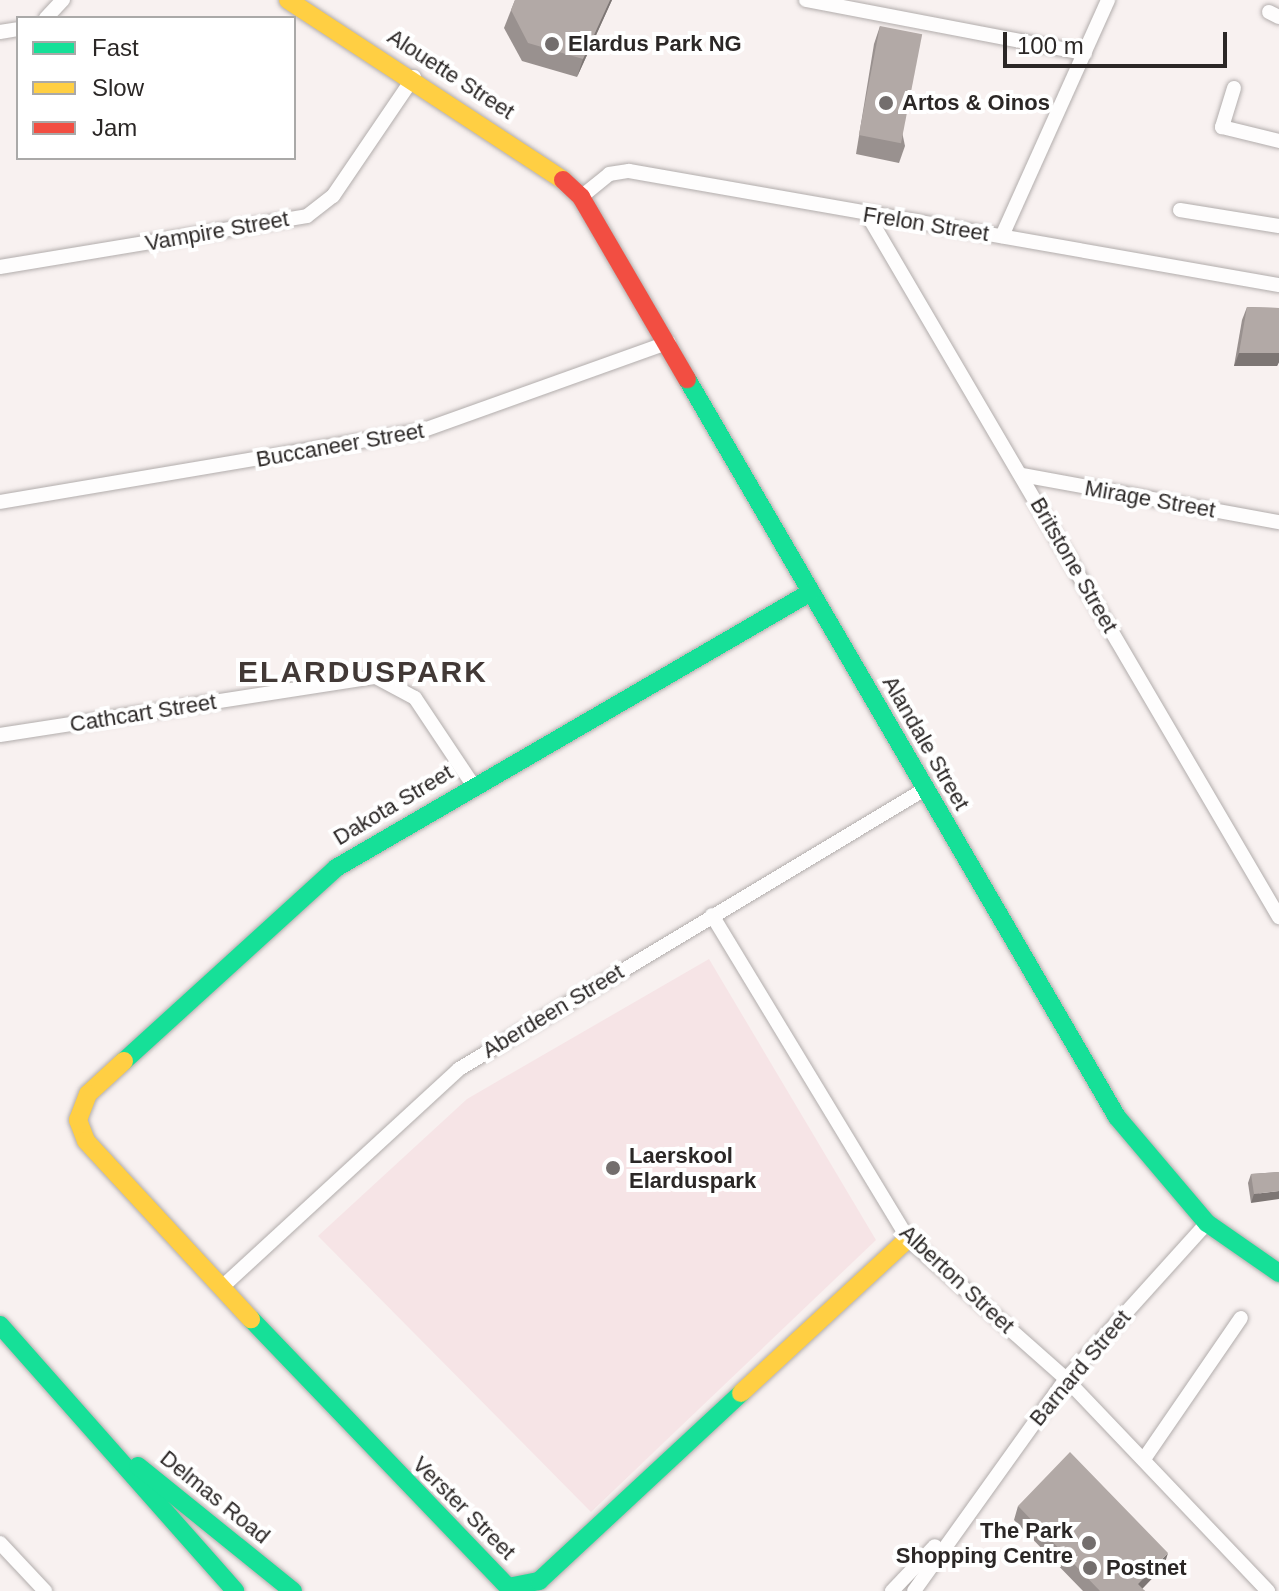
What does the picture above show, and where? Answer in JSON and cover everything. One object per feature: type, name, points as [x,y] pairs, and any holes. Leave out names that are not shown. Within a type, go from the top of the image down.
[{"type":"street","points":[[48,16],[63,0]]},
{"type":"street","name":"Alouette Street","points":[[288,0],[414,77],[549,166],[581,197]]},
{"type":"street","points":[[806,0],[1085,53]]},
{"type":"street","points":[[1002,236],[1108,0]]},
{"type":"street","name":"Vampire Street","points":[[0,267],[307,216],[333,196],[414,77]]},
{"type":"street","points":[[1234,88],[1222,127],[1279,141]]},
{"type":"street","name":"Frelon Street","points":[[581,197],[609,174],[629,171],[1279,285]]},
{"type":"street","name":"Alandale Street","points":[[581,197],[669,342],[1117,1117],[1207,1223],[1279,1273]]},
{"type":"street","points":[[1180,210],[1279,226]]},
{"type":"street","name":"Britstone Street","points":[[867,214],[1279,917]]},
{"type":"street","name":"Buccaneer Street","points":[[0,502],[421,431],[669,342]]},
{"type":"street","name":"Mirage Street","points":[[1022,475],[1279,522]]},
{"type":"street","name":"Dakota Street","points":[[86,1141],[78,1120],[88,1094],[336,868],[473,785],[811,592]]},
{"type":"street","name":"Cathcart Street","points":[[0,735],[376,677],[415,698],[473,785]]},
{"type":"street","name":"Aberdeen Street","points":[[221,1288],[459,1069],[925,789]]},
{"type":"street","name":"Alberton Street","points":[[712,915],[908,1239],[1066,1379],[1268,1591]]},
{"type":"street","name":"Verster Street","points":[[86,1141],[474,1554],[519,1589],[539,1581],[908,1239]]},
{"type":"street","name":"Barnard Street","points":[[914,1591],[960,1520],[1066,1379],[1207,1223]]},
{"type":"street","points":[[1144,1459],[1241,1318]]},
{"type":"street","name":"Delmas Road","points":[[0,1325],[106,1441],[235,1591]]},
{"type":"street","name":"Delmas Road","points":[[106,1441],[293,1591]]},
{"type":"street","name":"Barnard Street","points":[[892,1591],[960,1520]]},
{"type":"street","points":[[0,1543],[45,1591]]},
{"type":"shaded area","name":"Laerskool Elarduspark","points":[[709,959],[876,1240],[591,1512],[318,1236],[467,1099]]},
{"type":"building","name":"Elardus Park NG","points":[[515,0],[610,0],[583,59],[528,43],[511,10]]},
{"type":"building","name":"Artos & Oinos","points":[[880,26],[922,34],[901,143],[859,135]]},
{"type":"building","points":[[1247,307],[1279,308],[1279,353],[1239,353]]},
{"type":"building","points":[[1279,1172],[1279,1191],[1254,1194],[1251,1174]]},
{"type":"building","name":"The Park Shopping Centre","points":[[1070,1452],[1168,1553],[1138,1584],[1145,1591],[1100,1591],[1018,1506]]},
{"type":"traffic: fast","points":[[687,379],[1117,1117],[1207,1223],[1279,1273]]},
{"type":"traffic: fast","points":[[124,1061],[336,868],[811,592]]},
{"type":"traffic: fast","points":[[251,1319],[508,1587],[539,1581],[741,1393]]},
{"type":"traffic: fast","points":[[0,1325],[235,1591]]},
{"type":"traffic: fast","points":[[138,1466],[293,1591]]},
{"type":"traffic: slow","points":[[288,0],[563,180]]},
{"type":"traffic: slow","points":[[124,1061],[88,1094],[78,1120],[86,1141],[251,1319]]},
{"type":"traffic: slow","points":[[741,1393],[908,1239]]},
{"type":"traffic: jam","points":[[563,180],[581,197],[687,379]]},
{"type":"place","name":"Elardus Park NG","points":[[552,44]]},
{"type":"place","name":"Artos & Oinos","points":[[886,103]]},
{"type":"place","name":"Laerskool Elarduspark","points":[[613,1168]]},
{"type":"place","name":"The Park Shopping Centre","points":[[1089,1543]]},
{"type":"place","name":"Postnet","points":[[1090,1568]]},
{"type":"district","name":"ELARDUSPARK","points":[[363,672]]}]
